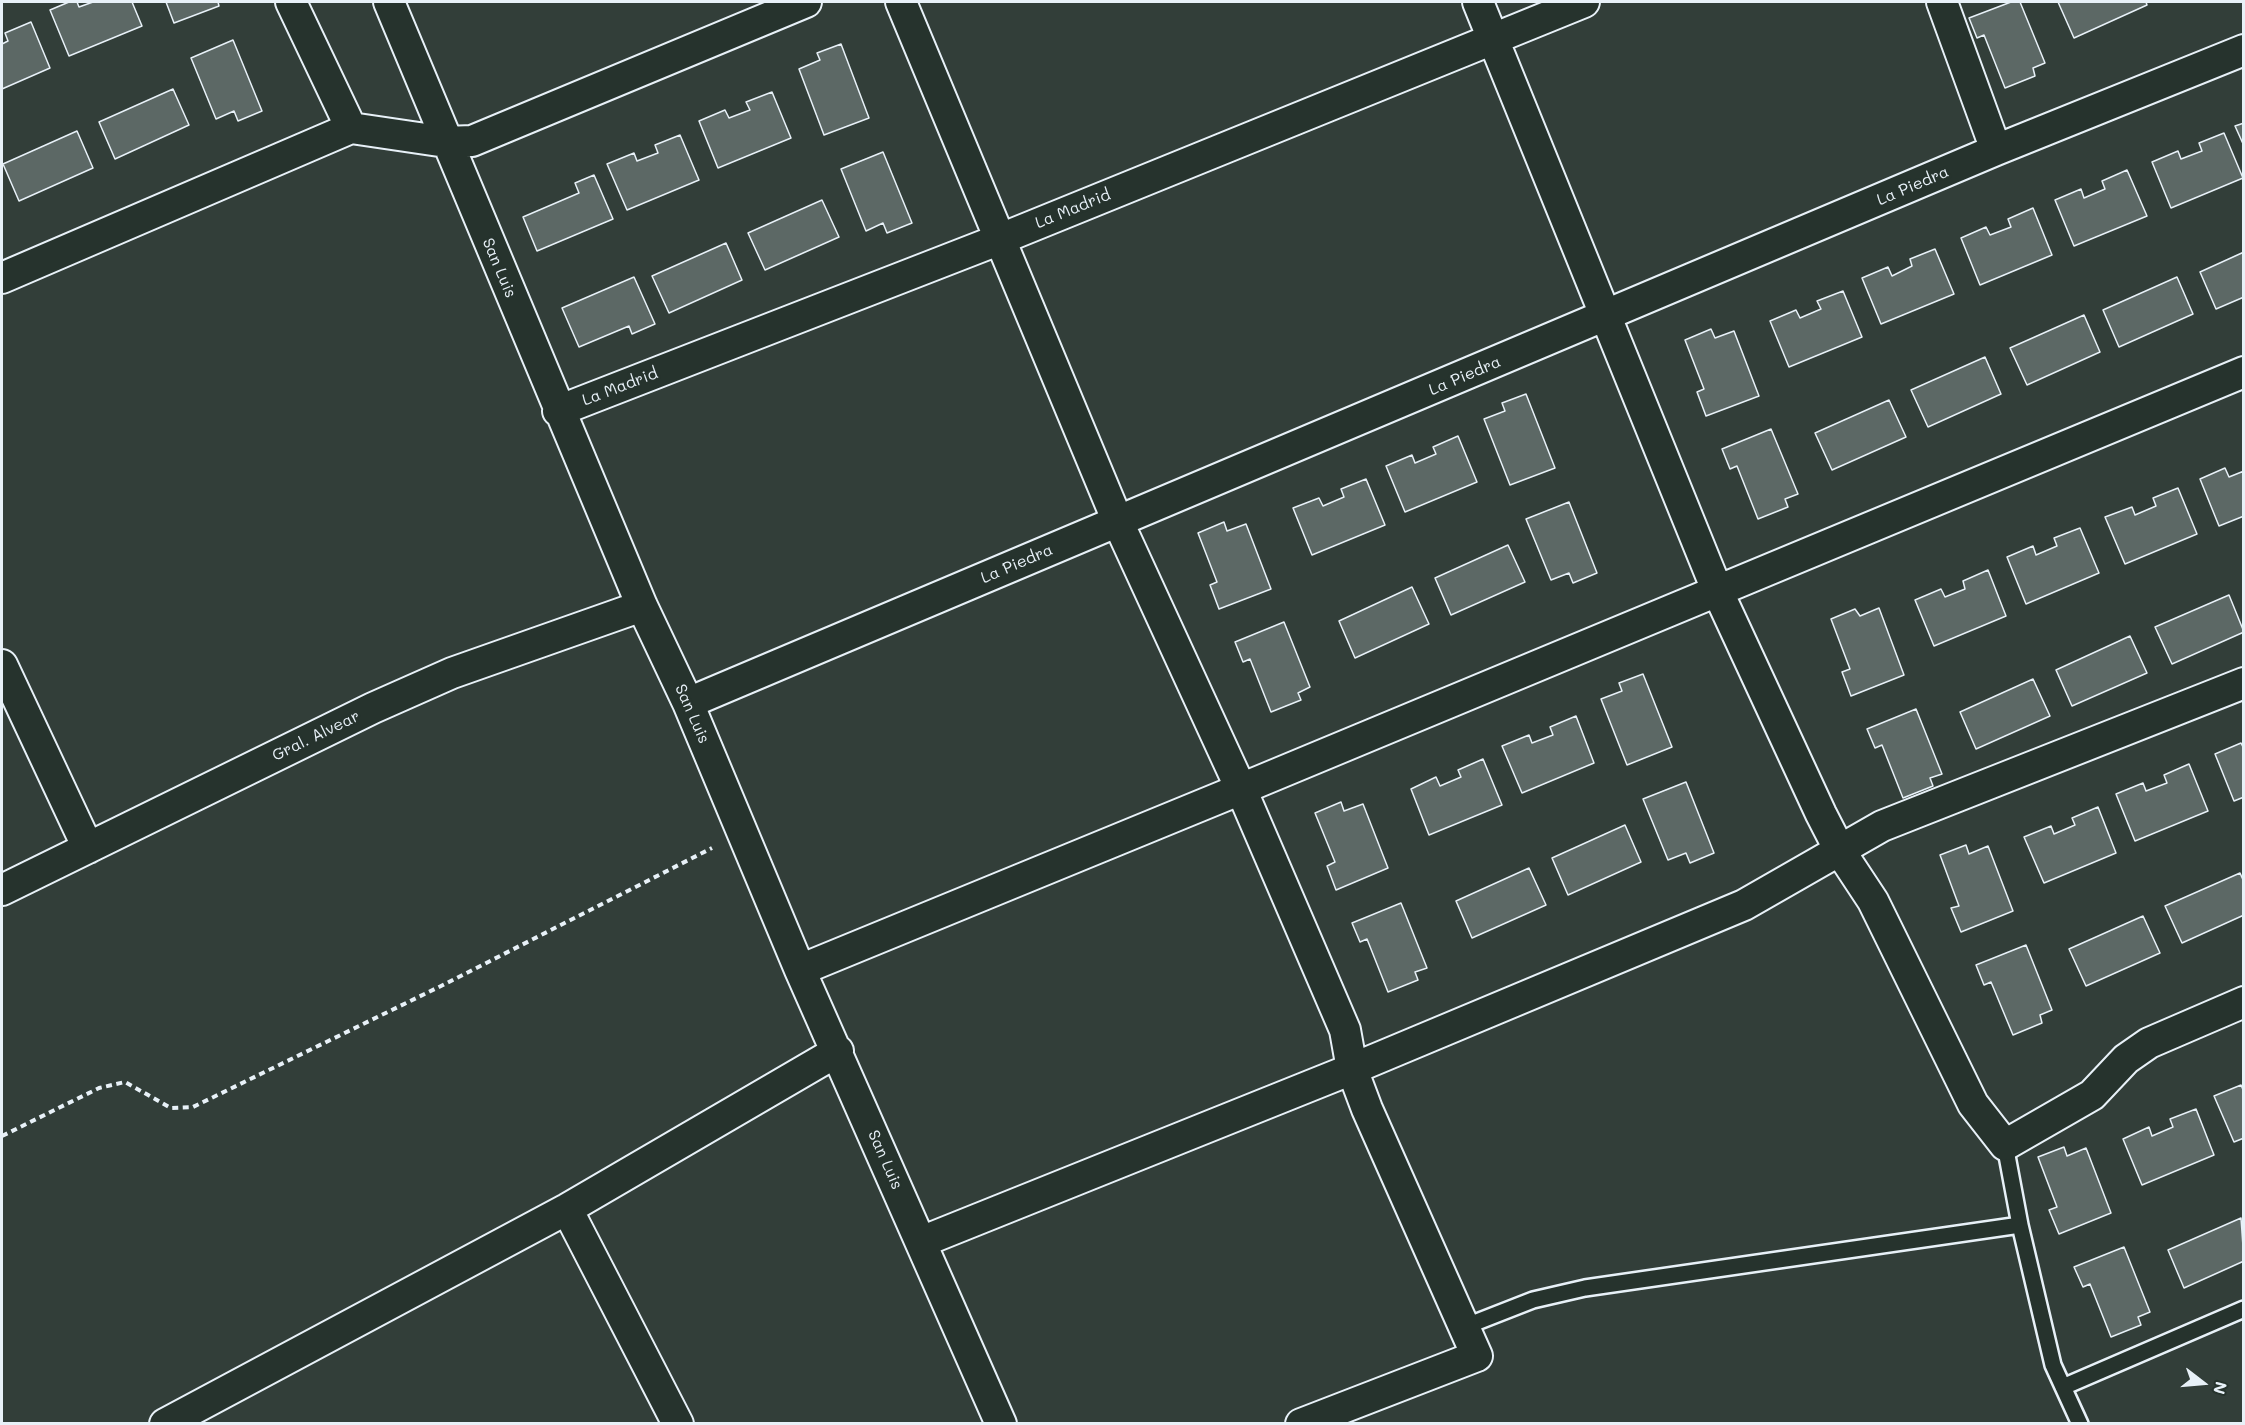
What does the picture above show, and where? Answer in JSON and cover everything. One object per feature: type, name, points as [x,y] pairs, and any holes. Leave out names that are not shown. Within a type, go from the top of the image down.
[{"type":"street","points":[[291,2],[351,128]]},
{"type":"street","name":"San Luis","points":[[389,2],[558,411],[642,606],[688,703],[800,970],[838,1051],[1001,1424]]},
{"type":"street","points":[[2,278],[351,128],[447,142],[472,141],[806,2]]},
{"type":"street","points":[[901,2],[998,240],[1118,522],[1241,789],[1345,1030],[1352,1070],[1477,1356],[1312,1422]]},
{"type":"street","points":[[1478,2],[1496,39],[1717,590],[1840,851],[1873,901],[1973,1104],[2005,1145],[2092,1095],[2126,1059],[2149,1043],[2244,1002]]},
{"type":"street","name":"La Madrid","points":[[558,411],[998,240],[1584,2]]},
{"type":"street","points":[[1942,2],[1996,150]]},
{"type":"street","name":"La Piedra","points":[[688,703],[1996,150],[2244,50]]},
{"type":"street","points":[[800,970],[2244,372]]},
{"type":"street","name":"Gral. Alvear","points":[[2,890],[452,673],[642,606]]},
{"type":"street","points":[[2,665],[88,848]]},
{"type":"street","points":[[921,1242],[1352,1070],[1744,905],[1882,826],[2244,683]]},
{"type":"street","points":[[165,1424],[567,1209],[838,1051]]},
{"type":"street","points":[[567,1209],[678,1424]]},
{"type":"lane","points":[[2005,1145],[2020,1225],[2053,1365],[2080,1424]]},
{"type":"lane","points":[[1464,1328],[1533,1300],[1585,1288],[2020,1225]]},
{"type":"lane","points":[[2063,1387],[2244,1309]]},
{"type":"path","points":[[2,1136],[99,1088],[125,1082],[171,1108],[193,1107],[441,986],[742,832]]},
{"type":"building","points":[[69,2],[77,2],[79,7],[93,2],[132,2],[142,26],[69,56],[50,10]]},
{"type":"building","points":[[166,2],[218,2],[219,6],[174,23]]},
{"type":"building","points":[[2011,2],[2020,2],[2045,63],[2033,68],[2035,76],[2005,88],[1984,35],[1977,38],[1969,18]]},
{"type":"building","points":[[2058,2],[2146,2],[2147,5],[2074,38]]},
{"type":"building","points":[[31,22],[50,68],[2,89],[2,44],[8,41],[5,33]]},
{"type":"building","points":[[233,40],[262,111],[238,121],[234,111],[216,119],[191,58]]},
{"type":"building","points":[[841,44],[869,118],[824,135],[799,69],[820,60],[817,53]]},
{"type":"building","points":[[173,89],[189,125],[115,159],[99,122]]},
{"type":"building","points":[[772,92],[791,138],[718,168],[699,121],[725,110],[729,118],[750,110],[746,102]]},
{"type":"building","points":[[2244,123],[2244,146],[2235,126]]},
{"type":"building","points":[[77,131],[93,168],[19,201],[3,164]]},
{"type":"building","points":[[2224,133],[2243,178],[2171,208],[2152,162],[2178,151],[2181,159],[2202,151],[2199,143]]},
{"type":"building","points":[[680,135],[699,180],[627,210],[607,164],[634,153],[637,161],[658,153],[655,145]]},
{"type":"building","points":[[883,152],[912,223],[887,233],[883,223],[866,231],[841,169]]},
{"type":"building","points":[[2127,170],[2147,216],[2074,246],[2055,200],[2081,189],[2084,198],[2105,189],[2102,181]]},
{"type":"building","points":[[594,175],[613,219],[537,251],[523,217],[579,193],[575,183]]},
{"type":"building","points":[[822,200],[839,237],[765,270],[748,233]]},
{"type":"building","points":[[2033,208],[2052,255],[1980,285],[1961,238],[1986,227],[1990,235],[2011,227],[2008,219]]},
{"type":"building","points":[[726,243],[742,280],[669,313],[652,276]]},
{"type":"building","points":[[1935,249],[1954,294],[1881,324],[1862,278],[1888,267],[1892,276],[1912,266],[1910,259]]},
{"type":"building","points":[[2244,252],[2244,297],[2216,309],[2200,272]]},
{"type":"building","points":[[634,277],[655,324],[632,334],[629,326],[579,347],[562,308]]},
{"type":"building","points":[[2177,277],[2193,314],[2119,347],[2103,310]]},
{"type":"building","points":[[1843,291],[1862,337],[1789,367],[1770,321],[1796,310],[1800,318],[1821,309],[1817,301]]},
{"type":"building","points":[[2084,315],[2100,352],[2027,385],[2010,348]]},
{"type":"building","points":[[1711,329],[1715,338],[1734,331],[1759,396],[1706,416],[1697,392],[1704,389],[1685,340]]},
{"type":"building","points":[[1985,357],[2001,394],[1928,427],[1911,390]]},
{"type":"building","points":[[1526,394],[1555,468],[1510,485],[1484,419],[1505,411],[1502,403]]},
{"type":"building","points":[[1889,400],[1906,437],[1832,470],[1815,433]]},
{"type":"building","points":[[1771,429],[1798,494],[1785,499],[1788,507],[1758,519],[1737,466],[1730,469],[1722,449]]},
{"type":"building","points":[[1458,436],[1477,482],[1405,512],[1386,466],[1412,455],[1415,463],[1436,454],[1433,447]]},
{"type":"building","points":[[2225,468],[2229,477],[2244,471],[2244,516],[2219,526],[2200,479]]},
{"type":"building","points":[[1366,479],[1385,525],[1312,555],[1293,508],[1319,498],[1323,506],[1344,497],[1341,489]]},
{"type":"building","points":[[2178,488],[2197,534],[2125,564],[2105,517],[2132,507],[2135,515],[2156,506],[2153,498]]},
{"type":"building","points":[[1569,502],[1597,573],[1573,583],[1569,573],[1551,580],[1526,519]]},
{"type":"building","points":[[1224,522],[1227,531],[1246,524],[1271,589],[1219,609],[1210,585],[1217,582],[1198,533]]},
{"type":"building","points":[[2080,528],[2099,573],[2026,604],[2007,557],[2033,546],[2036,555],[2057,546],[2054,538]]},
{"type":"building","points":[[1508,545],[1525,582],[1451,615],[1435,578]]},
{"type":"building","points":[[1988,570],[2006,616],[1934,646],[1915,600],[1941,589],[1945,597],[1965,589],[1963,581]]},
{"type":"building","points":[[1412,587],[1429,624],[1355,658],[1339,621]]},
{"type":"building","points":[[2229,595],[2244,632],[2172,664],[2155,627]]},
{"type":"building","points":[[1879,608],[1904,675],[1851,696],[1842,672],[1850,669],[1831,619],[1855,609],[1860,616]]},
{"type":"building","points":[[1284,622],[1310,687],[1298,693],[1301,700],[1271,712],[1250,659],[1243,662],[1235,642]]},
{"type":"building","points":[[2130,636],[2147,673],[2072,706],[2056,670]]},
{"type":"building","points":[[1643,674],[1672,747],[1627,765],[1601,699],[1622,691],[1619,683]]},
{"type":"building","points":[[2033,679],[2050,716],[1976,749],[1960,712]]},
{"type":"building","points":[[1916,709],[1942,774],[1930,778],[1933,786],[1903,798],[1882,745],[1875,748],[1867,729]]},
{"type":"building","points":[[1576,716],[1594,763],[1522,793],[1502,746],[1529,735],[1532,743],[1553,735],[1550,727]]},
{"type":"building","points":[[2241,743],[2244,749],[2244,797],[2234,801],[2215,754]]},
{"type":"building","points":[[1483,759],[1502,805],[1429,835],[1411,789],[1436,777],[1440,786],[1461,777],[1458,770]]},
{"type":"building","points":[[2189,764],[2208,811],[2135,841],[2116,794],[2143,783],[2146,791],[2167,783],[2164,775]]},
{"type":"building","points":[[1686,782],[1714,853],[1690,863],[1686,853],[1668,860],[1643,799]]},
{"type":"building","points":[[1341,802],[1344,811],[1363,804],[1388,868],[1336,890],[1327,866],[1335,862],[1315,813]]},
{"type":"building","points":[[2098,807],[2116,853],[2044,883],[2024,837],[2051,826],[2054,834],[2075,825],[2072,818]]},
{"type":"building","points":[[1625,825],[1641,862],[1568,895],[1552,858]]},
{"type":"building","points":[[1966,845],[1969,854],[1988,846],[2013,911],[1961,932],[1951,908],[1959,906],[1940,855]]},
{"type":"building","points":[[1529,868],[1546,905],[1472,938],[1456,901]]},
{"type":"building","points":[[2240,873],[2244,882],[2244,915],[2182,943],[2165,906]]},
{"type":"building","points":[[1401,903],[1427,968],[1415,972],[1418,980],[1388,992],[1367,939],[1360,942],[1352,923]]},
{"type":"building","points":[[2143,916],[2160,953],[2086,986],[2069,949]]},
{"type":"building","points":[[2026,945],[2052,1010],[2040,1015],[2042,1023],[2013,1035],[1991,982],[1984,985],[1976,965]]},
{"type":"building","points":[[2241,1085],[2244,1092],[2244,1138],[2234,1142],[2214,1096]]},
{"type":"building","points":[[2196,1109],[2214,1155],[2142,1185],[2123,1139],[2149,1127],[2152,1136],[2173,1127],[2170,1119]]},
{"type":"building","points":[[2064,1147],[2067,1156],[2086,1148],[2111,1213],[2059,1234],[2049,1210],[2057,1207],[2038,1157]]},
{"type":"building","points":[[2241,1218],[2244,1261],[2184,1288],[2168,1250]]},
{"type":"building","points":[[2124,1247],[2150,1312],[2138,1317],[2141,1325],[2111,1337],[2090,1284],[2083,1287],[2074,1267]]}]
